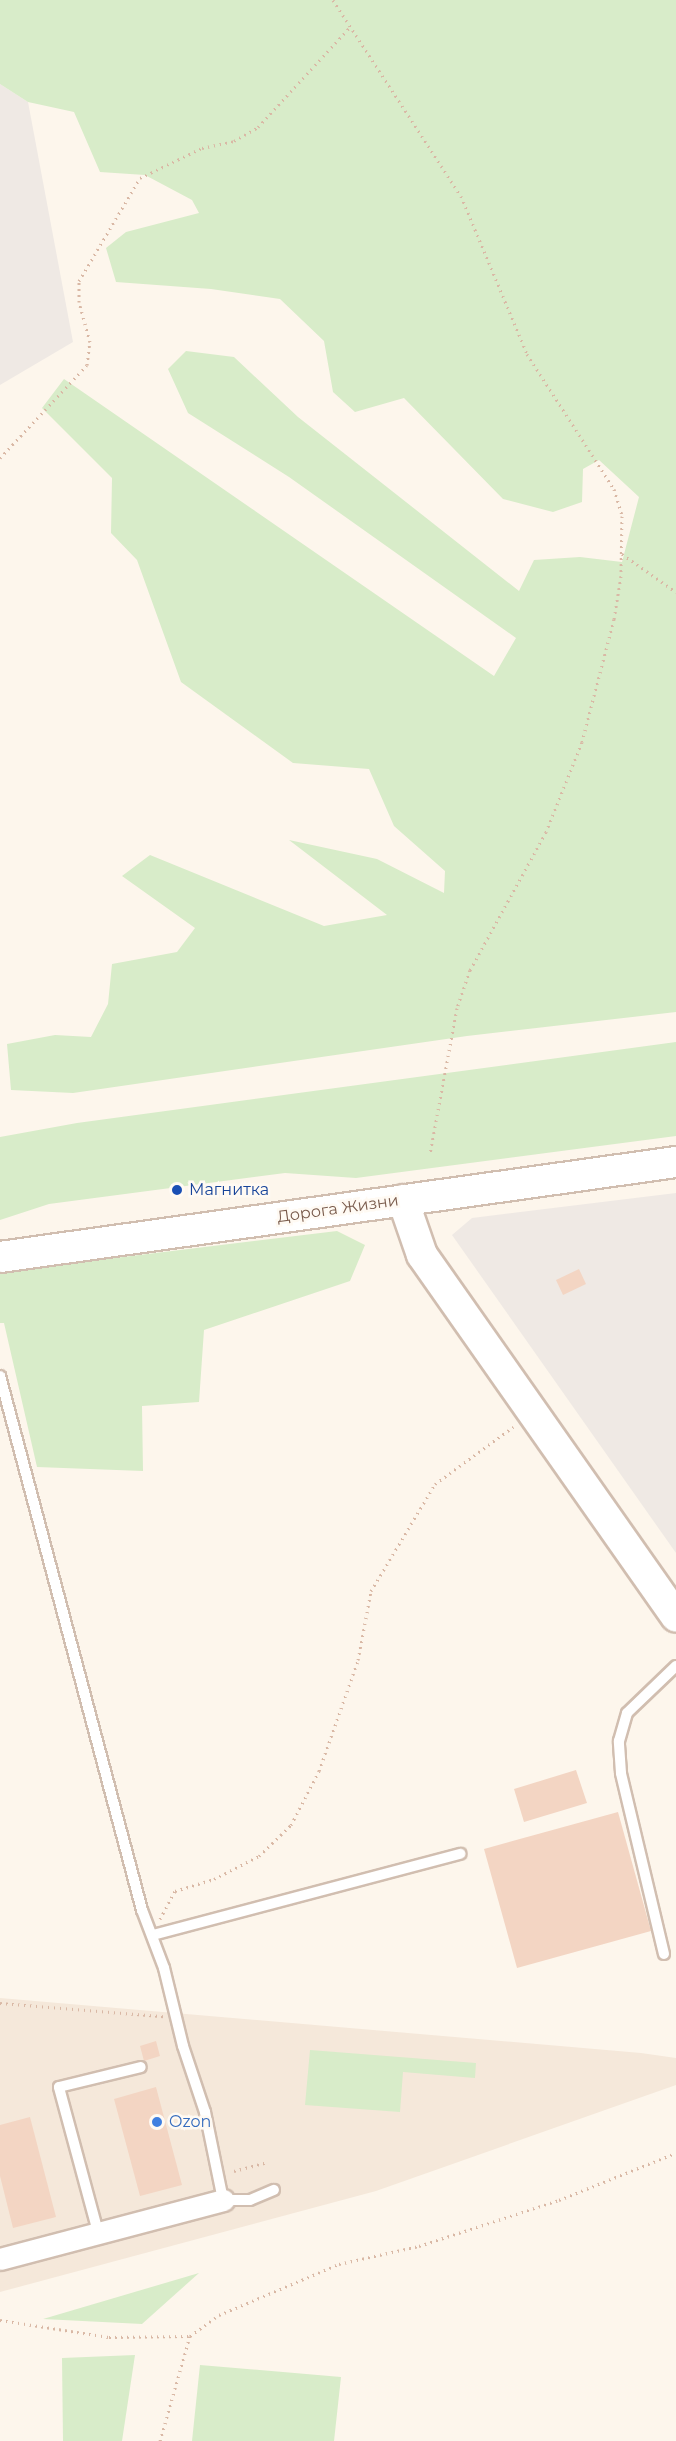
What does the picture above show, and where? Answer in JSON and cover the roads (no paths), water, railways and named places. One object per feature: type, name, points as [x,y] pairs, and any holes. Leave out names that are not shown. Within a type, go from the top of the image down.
[{"type":"main road","name":"Дорога Жизни","points":[[0,1257],[676,1162]]},
{"type":"main road","points":[[403,1200],[422,1255],[676,1617]]},
{"type":"street","points":[[0,2259],[223,2200]]},
{"type":"lane","points":[[0,1376],[138,1899],[153,1935],[205,2112],[223,2200],[250,2200],[274,2190]]},
{"type":"lane","points":[[664,1954],[621,1773],[619,1741],[627,1713],[676,1666]]},
{"type":"lane","points":[[153,1935],[460,1854]]},
{"type":"lane","points":[[98,2232],[59,2087],[141,2067]]},
{"type":"place","name":"Магнитка","points":[[177,1190]]},
{"type":"place","name":"Ozon","points":[[157,2122]]}]
